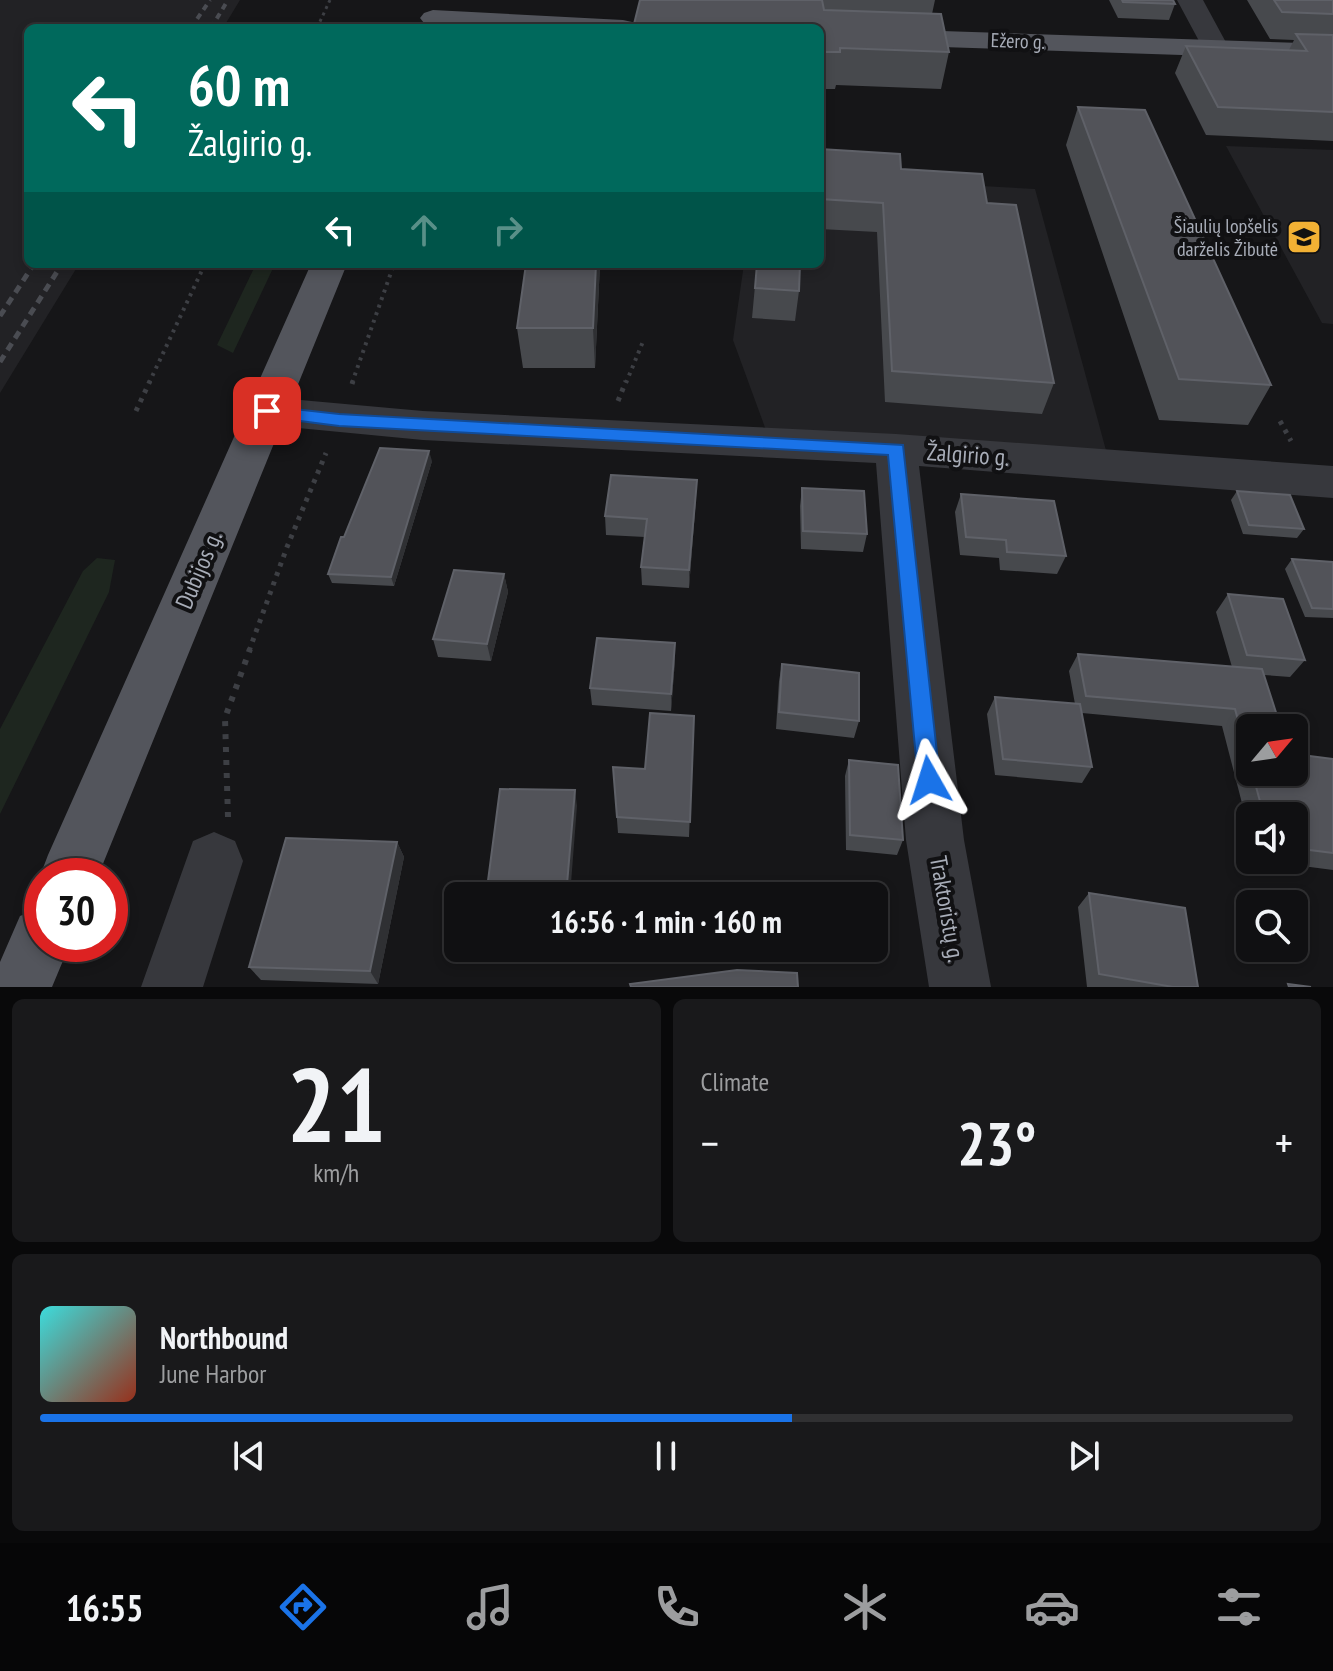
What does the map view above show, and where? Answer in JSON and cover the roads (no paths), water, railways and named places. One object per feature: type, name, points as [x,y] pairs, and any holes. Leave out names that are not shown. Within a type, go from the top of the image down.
[{"type":"main road","points":[[434,15],[565,24]]},
{"type":"main road","name":"Ežero g.","points":[[824,35],[1333,52]]},
{"type":"main road","name":"Dubijos g.","points":[[77,858],[327,268]]},
{"type":"main road","points":[[21,987],[32,962]]},
{"type":"street","points":[[1190,0],[1216,48]]},
{"type":"street","name":"Žalgirio g.","points":[[267,411],[339,420],[896,449],[1333,482]]},
{"type":"street","name":"Traktoristų g.","points":[[896,449],[935,840],[960,987]]},
{"type":"street","points":[[172,987],[214,861]]},
{"type":"railway","points":[[194,24],[210,0]]},
{"type":"railway","points":[[213,24],[228,0]]},
{"type":"railway","points":[[0,316],[31,268]]},
{"type":"railway","points":[[0,362],[59,268]]},
{"type":"place","name":"Šiaulių lopšelis darželis Žibutė","points":[[1304,237]]}]
